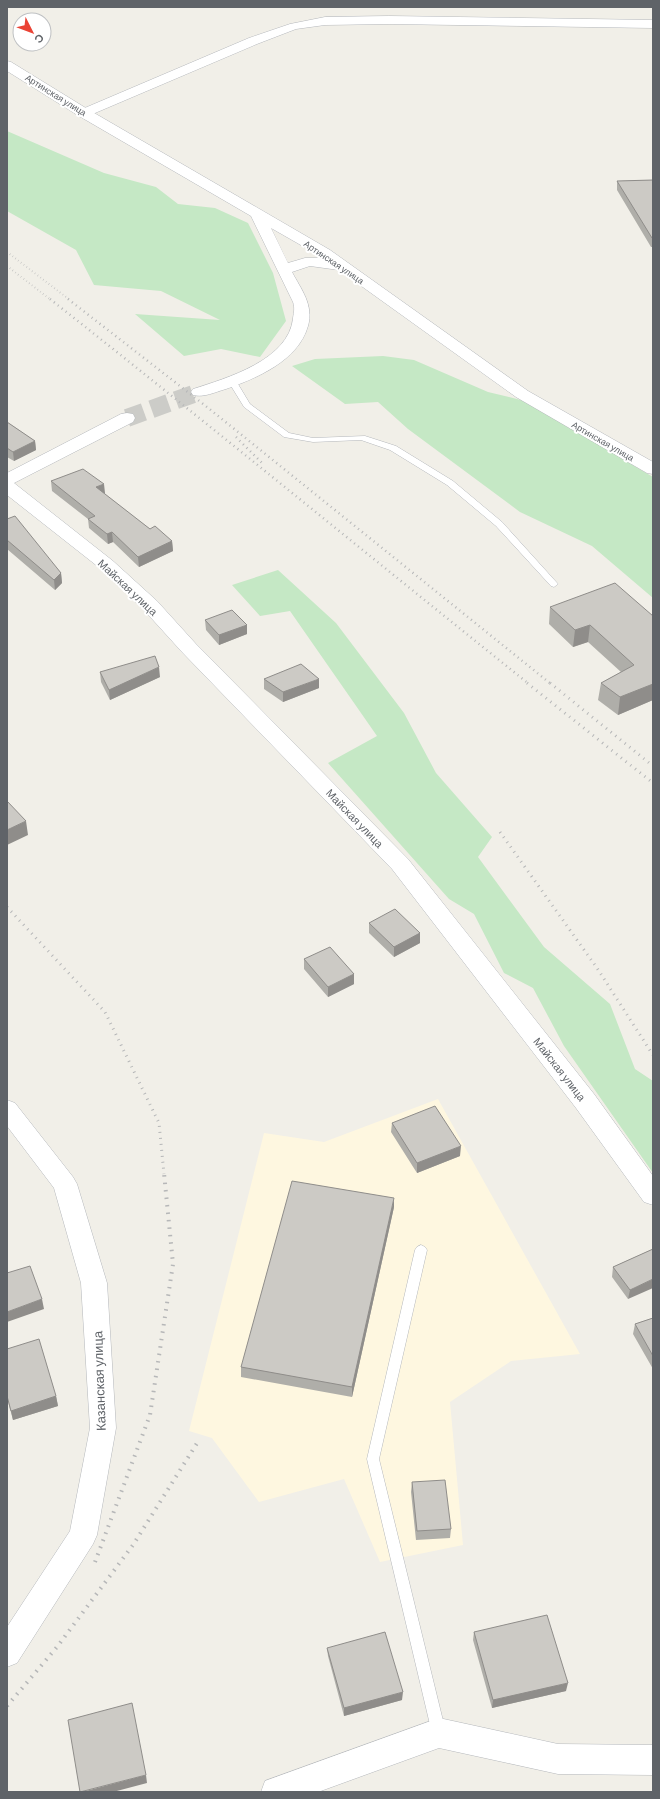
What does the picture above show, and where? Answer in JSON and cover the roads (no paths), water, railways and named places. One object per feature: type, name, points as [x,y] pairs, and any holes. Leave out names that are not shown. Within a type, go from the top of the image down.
[{"type":"street","points":[[84,113],[253,41],[294,26],[324,21],[389,20],[653,24]]},
{"type":"street","name":"Артинская улица","points":[[7,65],[84,113],[325,254],[522,394],[653,469]]},
{"type":"street","points":[[199,392],[232,381],[257,370],[286,350],[300,330],[302,307],[257,214]]},
{"type":"street","points":[[284,270],[300,263],[314,260],[344,268]]},
{"type":"street","points":[[7,480],[127,418]]},
{"type":"street","name":"Майская улица","points":[[7,486],[107,565],[150,605],[189,648],[400,864],[580,1095],[653,1195]]},
{"type":"street","name":"Казанская улица","points":[[7,1109],[65,1184],[94,1283],[103,1428],[83,1535],[7,1653]]},
{"type":"street","points":[[276,1792],[439,1733],[558,1759],[653,1760]]},
{"type":"lane","points":[[232,381],[247,405],[287,435],[313,440],[362,438],[393,448],[444,479],[499,524],[554,584]]},
{"type":"lane","points":[[421,1250],[374,1459],[439,1733]]},
{"type":"tunnel","points":[[127,418],[199,392]]},
{"type":"railway","points":[[7,252],[70,300]]},
{"type":"railway","points":[[7,266],[51,300]]},
{"type":"railway","points":[[50,299],[529,684]]},
{"type":"railway","points":[[68,299],[207,407],[551,684]]},
{"type":"railway","points":[[236,437],[264,465]]},
{"type":"railway","points":[[527,683],[653,783]]},
{"type":"railway","points":[[550,683],[653,766]]},
{"type":"railway","points":[[500,832],[597,968],[653,1055]]},
{"type":"railway","points":[[7,907],[105,1012],[159,1123],[164,1174]]},
{"type":"railway","points":[[95,1562],[150,1415],[173,1264],[164,1173]]},
{"type":"railway","points":[[7,1706],[57,1647],[133,1545],[199,1440]]}]
